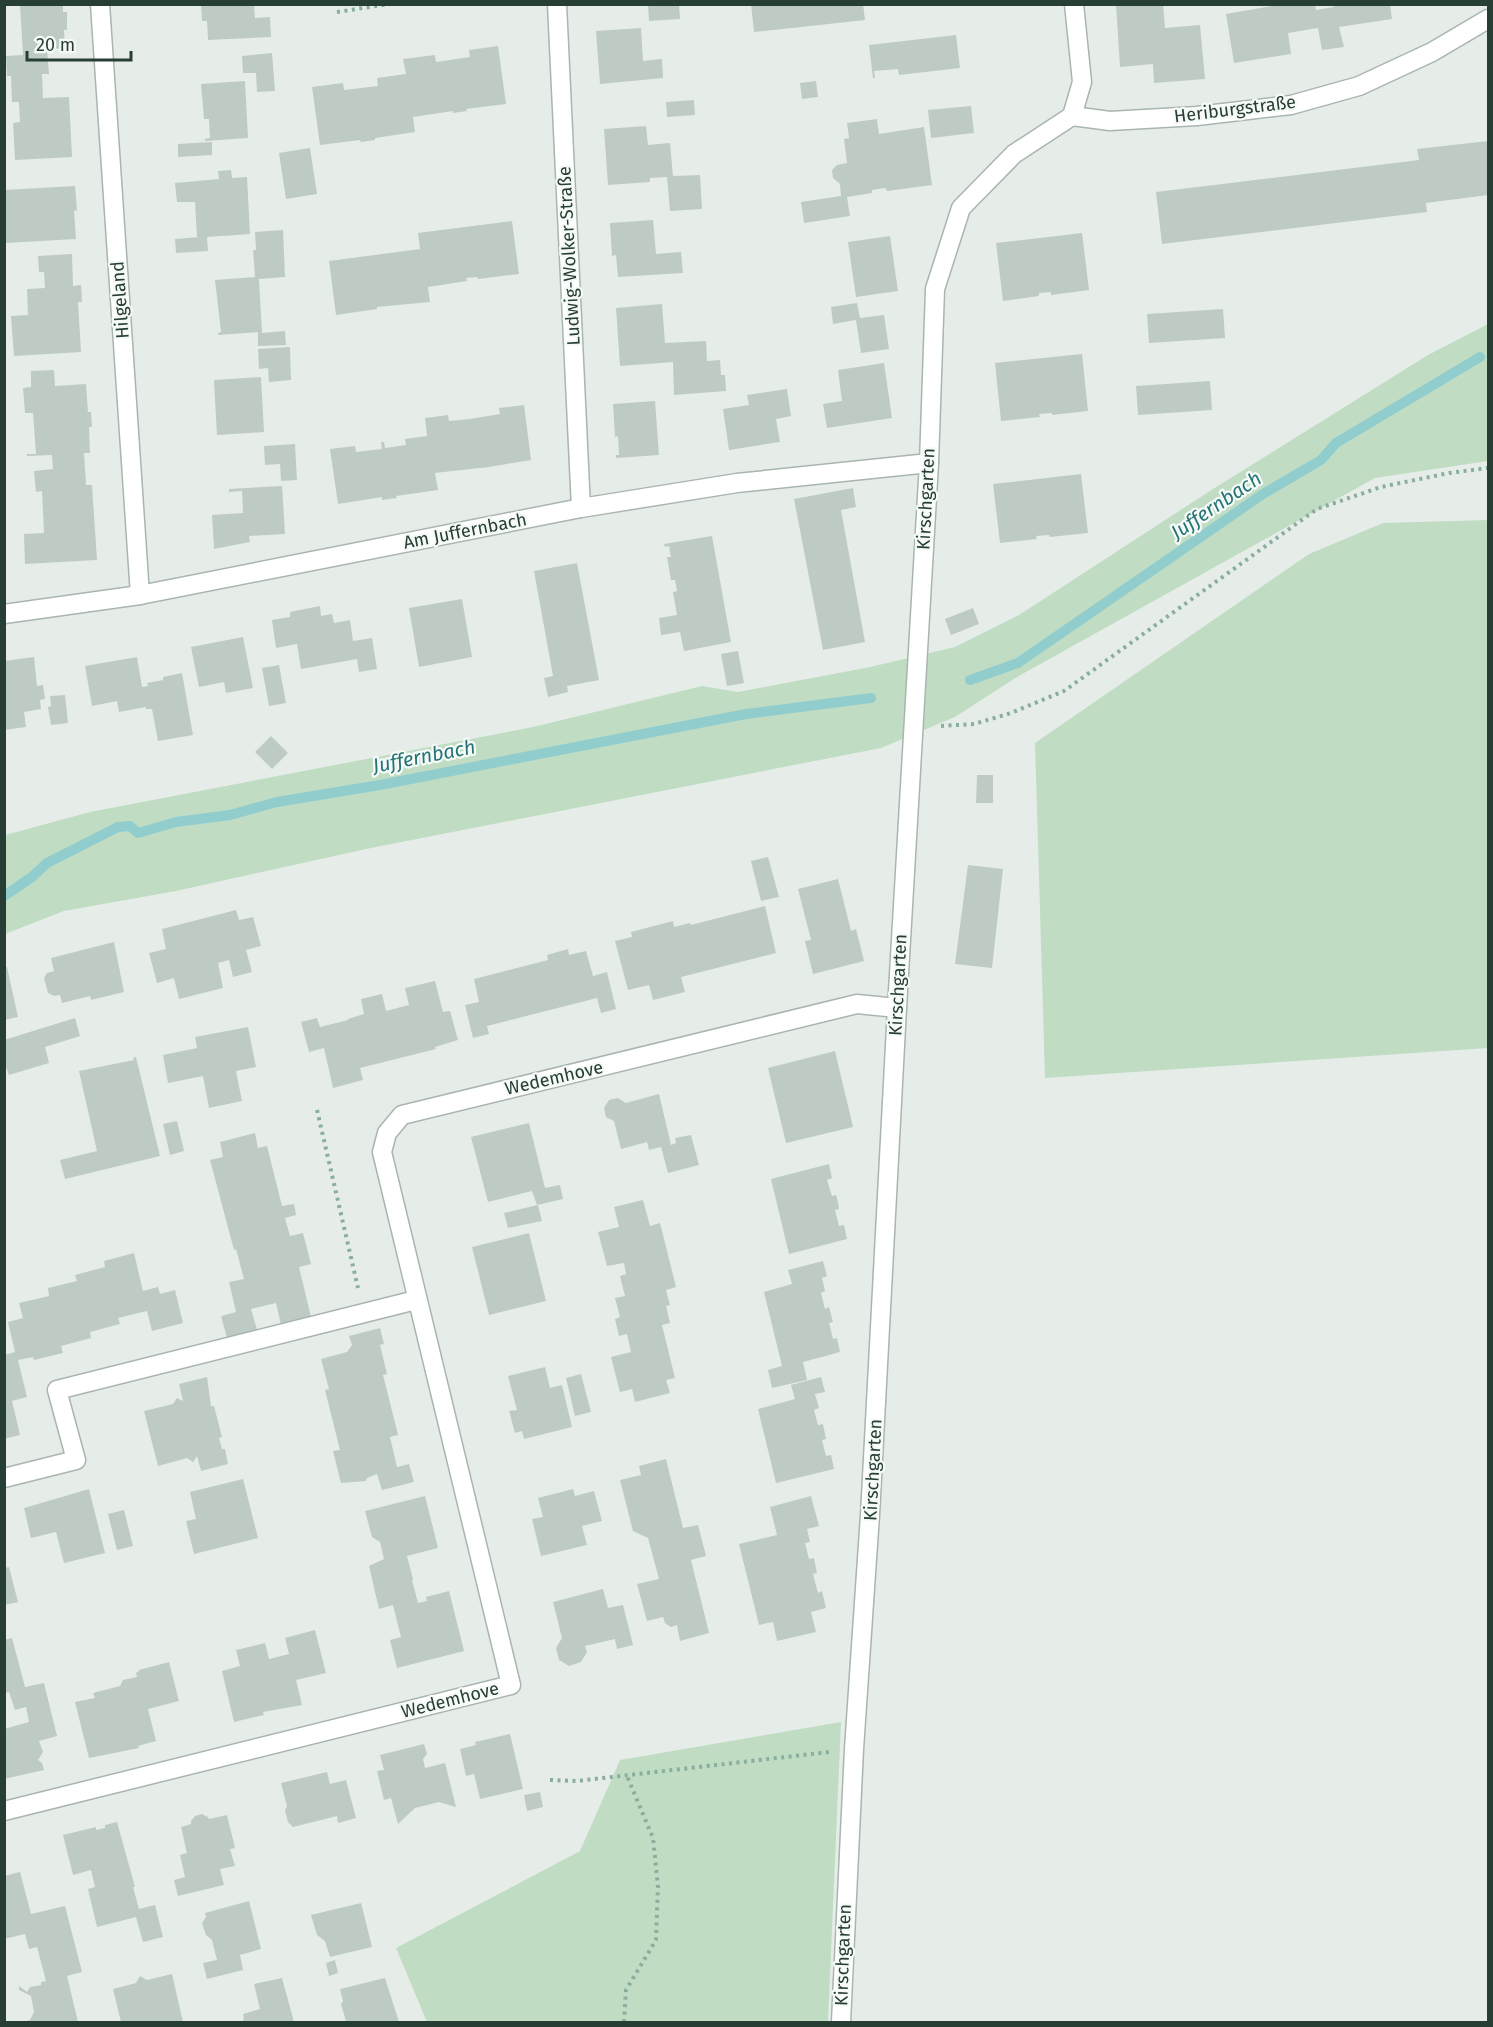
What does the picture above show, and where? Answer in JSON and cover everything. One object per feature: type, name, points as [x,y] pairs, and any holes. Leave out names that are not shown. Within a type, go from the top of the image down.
[{"type":"street","name":"Hilgeland","points":[[100,4],[140,595]]},
{"type":"street","name":"Ludwig-Wolker-Straße","points":[[557,4],[581,508]]},
{"type":"street","points":[[1072,116],[1082,82],[1074,4]]},
{"type":"street","name":"Heriburgstraße","points":[[1072,116],[1110,121],[1197,116],[1291,105],[1359,86],[1432,52],[1488,19]]},
{"type":"street","name":"Kirschgarten","points":[[841,2022],[854,1749],[870,1515],[929,463],[935,289],[961,208],[1014,154],[1072,116]]},
{"type":"street","name":"Am Juffernbach","points":[[4,614],[140,595],[581,508],[737,483],[929,463]]},
{"type":"street","name":"Wedemhove","points":[[4,1811],[511,1685],[382,1152],[387,1133],[402,1114],[857,1004],[897,1008]]},
{"type":"street","points":[[4,1478],[76,1460],[57,1390],[416,1300]]},
{"type":"path","points":[[337,12],[388,4]]},
{"type":"path","points":[[913,726],[974,724],[1011,713],[1064,691],[1317,510],[1381,488],[1449,473],[1488,468]]},
{"type":"path","points":[[317,1110],[364,1312]]},
{"type":"path","points":[[549,1780],[577,1781],[627,1776],[854,1749]]},
{"type":"path","points":[[624,2022],[626,1990],[656,1940],[657,1887],[653,1838],[627,1776]]},
{"type":"green space","points":[[1488,324],[1488,461],[1375,478],[1017,677],[955,717],[881,748],[371,848],[176,891],[64,911],[5,934],[5,835],[90,812],[533,727],[702,686],[738,692],[870,667],[955,647],[1019,615],[1213,489],[1428,355]]},
{"type":"green space","points":[[1488,520],[1488,1048],[1045,1078],[1035,743],[1309,554],[1383,523]]},
{"type":"green space","points":[[841,1722],[828,2022],[427,2022],[396,1948],[580,1851],[620,1760]]},
{"type":"building","points":[[20,4],[63,4],[63,12],[67,12],[67,30],[64,30],[65,48],[47,49],[49,74],[42,74],[43,98],[69,97],[72,157],[15,160],[13,123],[20,122],[19,102],[12,102],[11,76],[7,76],[6,56],[23,55]]},
{"type":"building","points":[[201,4],[254,4],[255,18],[270,17],[271,37],[208,40],[207,21],[202,21]]},
{"type":"building","points":[[648,4],[679,4],[680,19],[649,21]]},
{"type":"building","points":[[751,4],[863,4],[865,20],[754,32]]},
{"type":"building","points":[[1116,4],[1163,4],[1165,28],[1200,25],[1205,79],[1154,83],[1153,64],[1120,67]]},
{"type":"building","points":[[1283,4],[1315,4],[1316,10],[1334,7],[1334,4],[1390,4],[1392,19],[1339,27],[1344,47],[1322,50],[1318,28],[1288,33],[1291,54],[1234,63],[1226,14]]},
{"type":"building","points":[[641,28],[643,61],[662,59],[663,78],[600,84],[596,31]]},
{"type":"building","points":[[956,35],[960,68],[899,75],[898,69],[874,71],[875,78],[873,78],[869,45]]},
{"type":"building","points":[[498,46],[506,104],[413,117],[415,132],[361,142],[360,140],[320,145],[312,87],[343,83],[344,90],[378,86],[377,78],[406,74],[403,59],[435,55],[436,62],[470,57],[469,50]]},
{"type":"building","points":[[272,53],[275,91],[257,92],[256,73],[243,73],[242,56]]},
{"type":"building","points":[[245,81],[248,138],[205,141],[210,138],[209,119],[204,119],[201,84]]},
{"type":"building","points":[[816,81],[818,97],[802,99],[800,83]]},
{"type":"building","points":[[694,100],[695,115],[667,117],[666,102]]},
{"type":"building","points":[[971,106],[974,133],[931,138],[928,110]]},
{"type":"building","points":[[877,119],[879,134],[924,127],[932,185],[887,191],[885,188],[872,190],[872,193],[847,197],[850,216],[804,223],[801,202],[841,196],[840,184],[833,178],[832,170],[837,165],[847,163],[844,139],[849,138],[847,123]]},
{"type":"building","points":[[646,126],[648,145],[670,143],[673,176],[700,175],[702,209],[670,211],[667,177],[650,178],[650,182],[608,185],[604,129]]},
{"type":"building","points":[[1488,141],[1488,195],[1426,203],[1427,212],[1162,244],[1156,192],[1419,160],[1417,149]]},
{"type":"building","points":[[212,142],[212,155],[178,157],[178,144]]},
{"type":"building","points":[[310,148],[317,194],[286,199],[279,153]]},
{"type":"building","points":[[231,170],[232,178],[247,177],[250,234],[207,237],[208,251],[176,253],[175,239],[200,237],[197,237],[195,202],[177,202],[175,183],[219,179],[218,171]]},
{"type":"building","points":[[75,186],[76,239],[6,243],[4,190]]},
{"type":"building","points":[[653,220],[656,254],[681,252],[683,273],[618,277],[616,255],[612,256],[610,223]]},
{"type":"building","points":[[512,221],[519,274],[478,279],[477,277],[466,278],[467,281],[428,287],[430,302],[377,307],[377,309],[336,315],[329,261],[420,249],[418,233]]},
{"type":"building","points":[[283,230],[285,277],[259,279],[262,333],[285,331],[286,345],[258,346],[258,332],[218,335],[221,332],[215,280],[255,277],[253,250],[256,250],[255,232]]},
{"type":"building","points":[[1082,233],[1089,290],[1051,295],[1051,292],[1039,293],[1039,296],[1003,301],[996,243]]},
{"type":"building","points":[[890,236],[898,291],[856,297],[848,242]]},
{"type":"building","points":[[72,254],[73,286],[81,285],[82,302],[78,302],[81,352],[14,356],[11,316],[28,315],[27,289],[45,288],[44,272],[39,272],[38,256]]},
{"type":"building","points":[[857,303],[860,318],[884,315],[889,349],[861,353],[856,320],[833,324],[831,307]]},
{"type":"building","points":[[662,304],[665,343],[706,341],[707,361],[720,360],[721,375],[725,375],[726,391],[674,395],[673,362],[620,366],[616,308]]},
{"type":"building","points":[[1223,309],[1225,338],[1149,343],[1147,314]]},
{"type":"building","points":[[290,347],[291,380],[269,382],[268,368],[259,369],[258,349]]},
{"type":"building","points":[[1082,354],[1088,411],[1039,414],[1040,417],[1001,421],[995,363]]},
{"type":"building","points":[[884,363],[892,418],[827,428],[823,404],[842,401],[838,370]]},
{"type":"building","points":[[54,370],[55,386],[86,384],[88,412],[91,412],[92,427],[89,427],[90,453],[84,453],[86,485],[92,485],[97,560],[25,564],[24,534],[44,533],[42,491],[36,492],[34,471],[53,469],[52,455],[27,456],[27,454],[36,454],[33,413],[25,413],[23,388],[31,387],[31,371]]},
{"type":"building","points":[[261,377],[264,432],[217,435],[214,380]]},
{"type":"building","points":[[1210,381],[1212,410],[1138,415],[1136,386]]},
{"type":"building","points":[[787,389],[791,416],[776,419],[780,442],[729,450],[723,409],[749,405],[747,395]]},
{"type":"building","points":[[655,401],[659,455],[616,458],[616,455],[619,455],[618,436],[615,437],[613,404]]},
{"type":"building","points":[[524,405],[531,460],[435,473],[438,490],[396,496],[397,498],[382,500],[382,497],[338,504],[330,449],[355,446],[356,452],[382,449],[381,442],[384,442],[385,448],[406,445],[405,439],[427,436],[425,418],[448,415],[449,421],[470,419],[500,414],[499,408]]},
{"type":"building","points":[[295,444],[297,480],[281,481],[280,464],[265,465],[264,446]]},
{"type":"building","points":[[1081,474],[1088,533],[1050,537],[1049,535],[1036,536],[1037,539],[1000,543],[993,484]]},
{"type":"building","points":[[282,486],[285,534],[249,536],[250,542],[214,549],[212,515],[243,513],[242,491],[229,492],[229,489]]},
{"type":"building","points":[[853,488],[856,507],[841,510],[865,642],[823,650],[794,499]]},
{"type":"building","points":[[712,536],[731,642],[684,651],[680,632],[661,635],[659,618],[677,615],[673,592],[677,591],[675,580],[671,580],[667,557],[671,557],[669,546],[665,547],[664,544]]},
{"type":"building","points":[[577,563],[599,680],[567,686],[568,692],[548,697],[544,678],[553,676],[534,571]]},
{"type":"building","points":[[462,599],[472,657],[419,667],[409,608]]},
{"type":"building","points":[[320,606],[321,616],[332,614],[334,623],[350,620],[353,641],[372,638],[377,669],[359,672],[357,659],[301,669],[297,644],[276,648],[272,620],[290,617],[290,612]]},
{"type":"building","points":[[973,608],[979,624],[951,635],[945,619]]},
{"type":"building","points":[[243,637],[253,688],[226,693],[224,682],[199,687],[191,647]]},
{"type":"building","points":[[738,651],[744,683],[727,686],[721,654]]},
{"type":"building","points":[[34,657],[37,686],[43,685],[45,699],[40,700],[41,709],[24,712],[26,727],[4,730],[4,661]]},
{"type":"building","points":[[137,657],[142,687],[148,686],[147,683],[163,680],[163,677],[182,673],[193,735],[158,741],[152,709],[146,709],[146,707],[119,712],[117,701],[92,706],[85,666]]},
{"type":"building","points":[[279,665],[286,703],[269,706],[262,668]]},
{"type":"building","points":[[65,695],[68,723],[51,725],[48,707],[51,706],[50,696]]},
{"type":"building","points":[[271,736],[288,753],[272,769],[255,752]]},
{"type":"building","points":[[977,775],[993,775],[993,803],[976,803]]},
{"type":"building","points":[[768,857],[779,897],[761,901],[751,861]]},
{"type":"building","points":[[968,865],[1003,869],[992,968],[955,964]]},
{"type":"building","points":[[838,879],[851,931],[856,929],[864,961],[813,974],[805,941],[811,940],[798,889]]},
{"type":"building","points":[[765,906],[776,953],[681,977],[685,992],[653,1000],[649,985],[628,990],[615,941],[632,937],[631,932],[673,921],[674,927],[690,923],[691,925]]},
{"type":"building","points":[[236,910],[239,920],[253,917],[261,946],[246,950],[252,972],[233,977],[229,960],[218,963],[223,988],[179,999],[174,978],[157,983],[149,953],[166,949],[162,929]]},
{"type":"building","points":[[114,942],[124,992],[91,1000],[90,996],[62,1003],[60,995],[54,996],[48,993],[44,978],[47,973],[54,971],[51,958]]},
{"type":"building","points":[[568,949],[569,955],[586,951],[593,976],[607,972],[616,1009],[601,1013],[597,998],[487,1026],[489,1034],[473,1038],[465,1005],[479,1002],[474,979],[548,960],[547,955]]},
{"type":"building","points":[[4,967],[7,967],[18,1017],[4,1020]]},
{"type":"building","points":[[435,981],[443,1012],[450,1011],[458,1040],[435,1047],[436,1049],[360,1068],[363,1080],[333,1088],[324,1048],[309,1052],[301,1022],[317,1018],[320,1027],[348,1020],[364,1014],[361,999],[382,994],[386,1011],[409,1005],[405,988]]},
{"type":"building","points":[[75,1018],[80,1036],[45,1047],[49,1063],[9,1075],[4,1061],[4,1040]]},
{"type":"building","points":[[248,1027],[256,1067],[236,1071],[242,1101],[209,1108],[203,1076],[168,1083],[163,1055],[197,1048],[195,1037]]},
{"type":"building","points":[[835,1051],[853,1127],[786,1143],[768,1068]]},
{"type":"building","points":[[136,1057],[160,1156],[65,1179],[60,1160],[97,1151],[79,1071],[134,1060],[133,1058]]},
{"type":"building","points":[[659,1094],[671,1145],[676,1143],[675,1138],[691,1135],[699,1165],[668,1173],[661,1147],[649,1150],[647,1142],[621,1149],[614,1121],[606,1117],[604,1108],[609,1100],[618,1098],[626,1103]]},
{"type":"building","points":[[177,1121],[184,1151],[170,1155],[163,1124]]},
{"type":"building","points":[[529,1123],[545,1188],[560,1185],[563,1199],[537,1205],[532,1191],[488,1202],[471,1137]]},
{"type":"building","points":[[255,1133],[258,1148],[267,1146],[282,1206],[294,1204],[296,1215],[285,1218],[290,1236],[303,1233],[311,1264],[299,1267],[311,1317],[281,1325],[276,1303],[251,1309],[257,1330],[227,1338],[221,1316],[236,1312],[229,1282],[244,1279],[210,1160],[223,1157],[220,1142]]},
{"type":"building","points":[[829,1164],[832,1178],[827,1180],[832,1196],[836,1195],[839,1209],[835,1210],[839,1226],[844,1225],[847,1239],[789,1254],[771,1179]]},
{"type":"building","points":[[643,1200],[650,1226],[660,1223],[676,1287],[666,1290],[670,1305],[666,1306],[670,1323],[662,1325],[675,1378],[666,1380],[670,1393],[635,1402],[632,1389],[620,1392],[611,1357],[631,1352],[627,1334],[619,1336],[615,1319],[620,1317],[615,1298],[625,1296],[620,1276],[626,1274],[624,1263],[607,1266],[598,1232],[619,1227],[614,1207]]},
{"type":"building","points":[[538,1205],[542,1221],[508,1228],[504,1213]]},
{"type":"building","points":[[529,1233],[546,1301],[489,1315],[472,1247]]},
{"type":"building","points":[[134,1253],[143,1291],[158,1287],[160,1294],[175,1290],[183,1323],[152,1331],[147,1311],[118,1318],[120,1324],[90,1332],[91,1338],[61,1346],[63,1353],[34,1360],[33,1357],[18,1360],[27,1397],[12,1401],[20,1435],[4,1439],[4,1355],[15,1352],[8,1322],[23,1318],[19,1303],[49,1296],[48,1288],[77,1281],[75,1275],[105,1267],[104,1261]]},
{"type":"building","points":[[823,1261],[827,1276],[822,1278],[825,1291],[821,1293],[825,1309],[829,1307],[833,1322],[829,1323],[833,1339],[837,1338],[840,1352],[803,1362],[807,1380],[772,1388],[768,1370],[782,1366],[764,1292],[792,1284],[788,1270]]},
{"type":"building","points":[[380,1328],[384,1344],[380,1345],[387,1374],[383,1375],[398,1435],[390,1437],[397,1467],[409,1464],[414,1482],[382,1490],[377,1474],[367,1478],[366,1481],[341,1483],[333,1451],[340,1450],[325,1390],[329,1389],[321,1359],[347,1352],[352,1345],[349,1336]]},
{"type":"building","points":[[545,1367],[550,1388],[562,1385],[572,1427],[524,1439],[522,1431],[515,1433],[509,1411],[517,1410],[508,1376]]},
{"type":"building","points":[[581,1374],[591,1412],[575,1416],[566,1378]]},
{"type":"building","points":[[207,1377],[211,1406],[214,1406],[222,1437],[219,1438],[222,1449],[225,1449],[228,1464],[201,1471],[197,1456],[193,1462],[187,1458],[158,1466],[144,1411],[173,1404],[177,1398],[183,1401],[179,1384]]},
{"type":"building","points":[[821,1377],[825,1392],[815,1394],[819,1408],[814,1410],[818,1425],[823,1424],[826,1439],[822,1440],[826,1456],[831,1455],[834,1469],[776,1483],[758,1409],[795,1399],[791,1385]]},
{"type":"building","points":[[666,1459],[683,1528],[698,1525],[706,1556],[691,1560],[709,1633],[680,1641],[677,1625],[671,1627],[665,1623],[663,1617],[647,1621],[637,1584],[659,1579],[648,1538],[633,1531],[620,1480],[641,1475],[639,1466]]},
{"type":"building","points":[[243,1479],[258,1538],[194,1554],[186,1521],[196,1519],[190,1492]]},
{"type":"building","points":[[89,1489],[105,1553],[64,1563],[56,1532],[31,1538],[24,1508]]},
{"type":"building","points":[[573,1489],[575,1496],[594,1491],[602,1521],[582,1526],[587,1545],[541,1556],[532,1519],[543,1517],[538,1498]]},
{"type":"building","points":[[425,1496],[438,1548],[407,1556],[412,1580],[418,1603],[427,1601],[426,1597],[449,1591],[464,1651],[397,1668],[390,1640],[401,1637],[393,1605],[379,1609],[369,1566],[384,1559],[380,1542],[372,1537],[365,1511]]},
{"type":"building","points":[[811,1496],[819,1526],[807,1529],[810,1542],[805,1543],[809,1559],[814,1558],[817,1573],[813,1574],[818,1593],[822,1591],[826,1608],[811,1612],[816,1632],[777,1641],[773,1622],[759,1625],[739,1544],[777,1535],[770,1507]]},
{"type":"building","points":[[124,1510],[133,1546],[117,1550],[108,1514]]},
{"type":"building","points":[[9,1567],[18,1602],[4,1605],[4,1568]]},
{"type":"building","points":[[603,1589],[608,1608],[623,1605],[633,1645],[617,1649],[615,1639],[585,1646],[587,1652],[581,1662],[569,1666],[559,1660],[556,1648],[562,1638],[553,1602]]},
{"type":"building","points":[[315,1630],[326,1673],[296,1680],[302,1705],[263,1712],[264,1715],[234,1722],[222,1671],[240,1666],[236,1650],[265,1643],[269,1659],[289,1654],[285,1638]]},
{"type":"building","points":[[12,1638],[25,1687],[44,1683],[57,1736],[39,1741],[43,1752],[38,1760],[42,1763],[44,1770],[4,1779],[4,1729],[29,1722],[26,1707],[15,1710],[9,1692],[4,1693],[4,1640]]},
{"type":"building","points":[[169,1662],[179,1701],[148,1709],[156,1741],[138,1746],[139,1748],[89,1758],[75,1702],[95,1698],[93,1693],[120,1686],[123,1680],[137,1677],[136,1673],[139,1670]]},
{"type":"building","points":[[510,1734],[523,1789],[480,1799],[474,1774],[466,1776],[460,1749],[476,1745],[475,1742]]},
{"type":"building","points":[[424,1744],[427,1754],[423,1759],[425,1768],[445,1763],[456,1807],[439,1802],[415,1808],[398,1824],[391,1798],[384,1800],[377,1771],[384,1770],[380,1755]]},
{"type":"building","points":[[327,1772],[330,1784],[346,1780],[356,1818],[338,1823],[337,1816],[293,1827],[288,1822],[285,1810],[287,1806],[281,1783]]},
{"type":"building","points":[[540,1792],[543,1807],[527,1811],[524,1795]]},
{"type":"building","points":[[202,1814],[209,1819],[227,1815],[235,1848],[230,1849],[235,1866],[220,1869],[224,1885],[178,1896],[174,1880],[185,1877],[180,1855],[187,1853],[181,1827],[191,1824],[195,1816]]},
{"type":"building","points":[[117,1822],[139,1909],[155,1905],[163,1937],[143,1942],[136,1917],[97,1927],[88,1889],[95,1887],[91,1870],[73,1875],[63,1835],[96,1827],[96,1830],[105,1828],[105,1825]]},
{"type":"building","points":[[20,1872],[31,1914],[65,1906],[82,1972],[67,1976],[78,2022],[22,2022],[30,2020],[34,2012],[31,1996],[19,1990],[19,1986],[27,1992],[30,1987],[41,1985],[41,1982],[46,1981],[37,1947],[29,1949],[25,1934],[4,1939],[4,1876]]},
{"type":"building","points":[[249,1901],[261,1949],[240,1955],[243,1970],[207,1979],[203,1963],[217,1960],[212,1940],[206,1935],[202,1923],[206,1917],[205,1913]]},
{"type":"building","points":[[361,1903],[372,1947],[330,1957],[325,1941],[317,1935],[311,1915]]},
{"type":"building","points":[[335,1960],[338,1973],[329,1976],[326,1963]]},
{"type":"building","points":[[172,1974],[183,2022],[121,2022],[113,1989],[136,1983],[140,1976],[147,1980]]},
{"type":"building","points":[[282,1978],[294,2022],[241,2022],[244,2019],[243,2014],[260,2009],[254,1984]]},
{"type":"building","points":[[385,1978],[399,2022],[346,2021],[340,1989]]},
{"type":"waterway","name":"Juffernbach","points":[[970,680],[1018,663],[1263,494],[1321,460],[1336,443],[1480,357]]},
{"type":"waterway","name":"Juffernbach","points":[[4,896],[32,877],[47,863],[118,827],[130,826],[138,833],[176,822],[230,815],[277,802],[380,785],[746,714],[871,698]]}]
